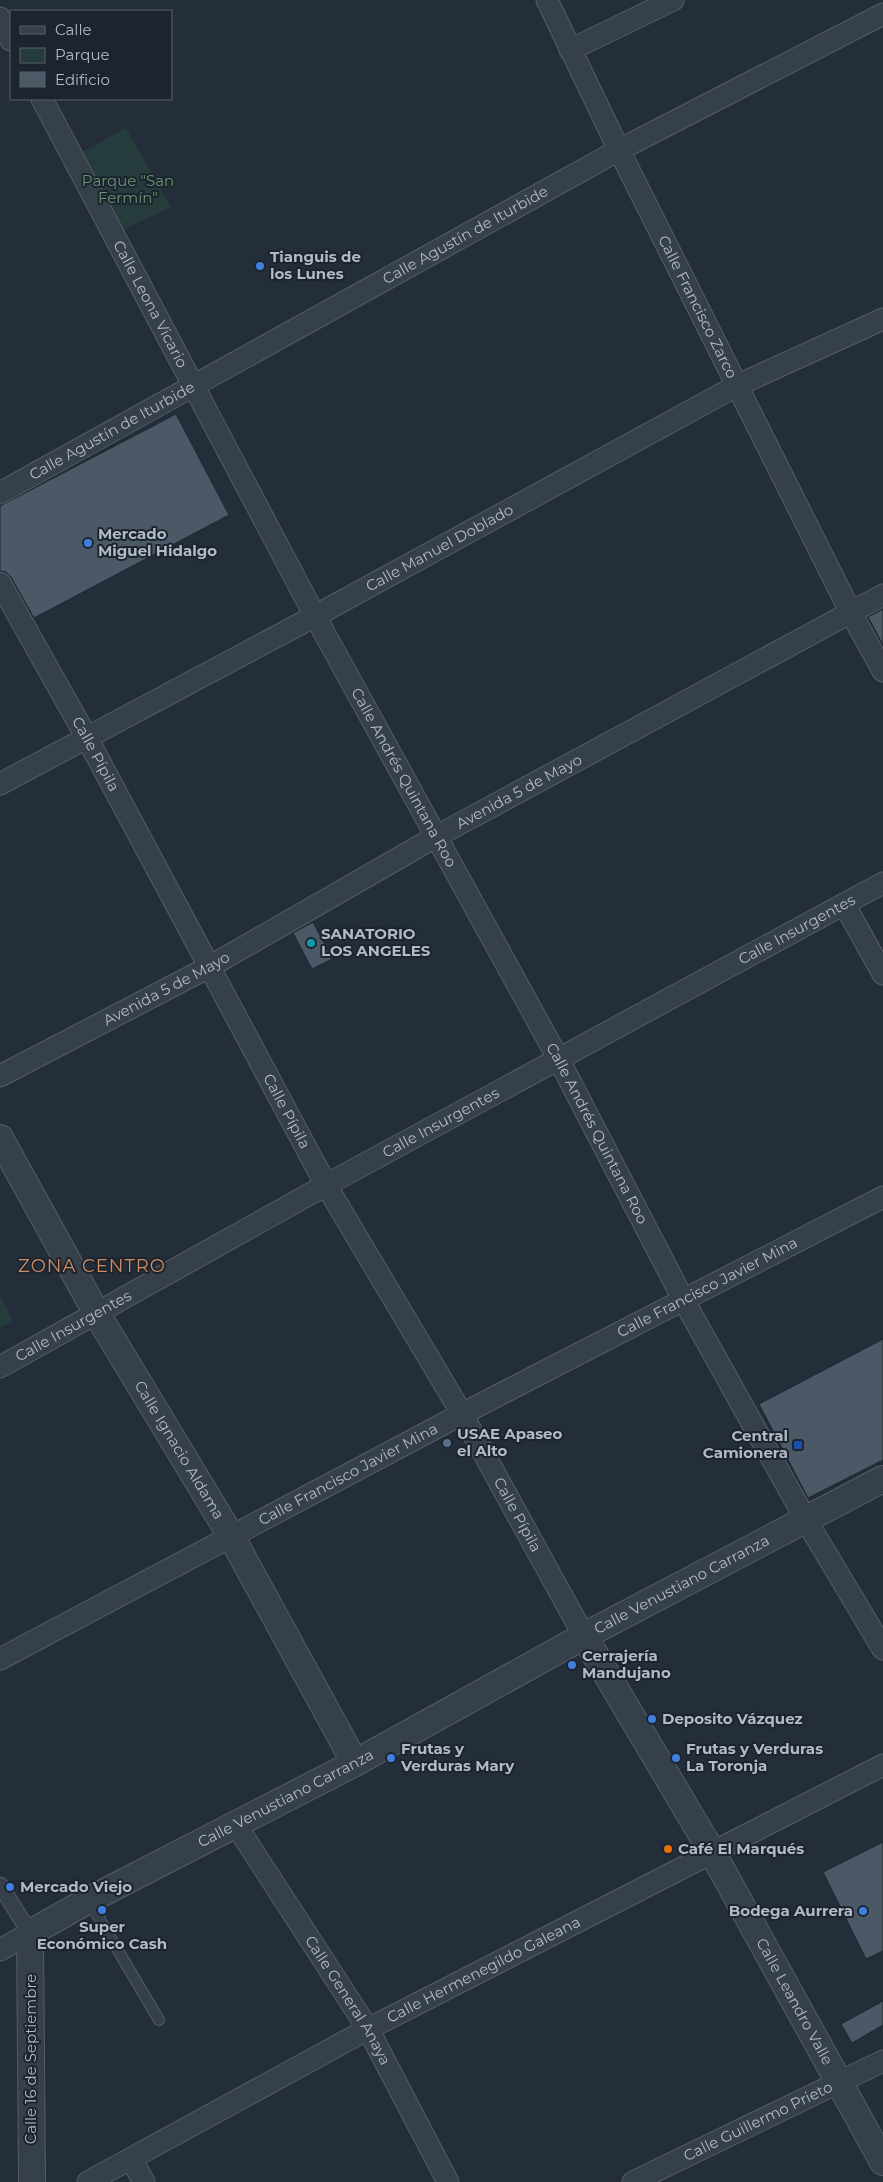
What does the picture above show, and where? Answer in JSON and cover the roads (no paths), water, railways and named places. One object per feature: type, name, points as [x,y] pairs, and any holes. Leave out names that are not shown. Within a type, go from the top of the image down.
[{"type":"street","name":"Calle Francisco Zarco","points":[[547,0],[619,150],[851,613],[883,671]]},
{"type":"street","points":[[570,50],[673,0]]},
{"type":"street","name":"Calle Agustín de Iturbide","points":[[0,493],[619,150],[883,14]]},
{"type":"street","points":[[0,18],[10,38]]},
{"type":"street","name":"Calle Leona Vicario","points":[[43,100],[315,616]]},
{"type":"street","name":"Calle Manuel Doblado","points":[[0,784],[315,616],[738,385],[883,319]]},
{"type":"street","name":"Calle Pípila","points":[[0,583],[8,616],[87,738],[326,1185],[462,1414],[584,1636]]},
{"type":"street","name":"Avenida 5 de Mayo","points":[[0,1076],[209,967],[436,836],[883,595]]},
{"type":"street","name":"Calle Andrés Quintana Roo","points":[[315,616],[559,1060],[683,1299],[806,1520],[883,1649]]},
{"type":"street","name":"Calle Insurgentes","points":[[0,1367],[326,1185],[883,883]]},
{"type":"street","points":[[844,904],[883,974]]},
{"type":"street","name":"Calle Ignacio Aldama","points":[[0,1138],[97,1314],[231,1536],[355,1763]]},
{"type":"street","name":"Calle Francisco Javier Mina","points":[[0,1659],[462,1414],[883,1196]]},
{"type":"street","name":"Calle Venustiano Carranza","points":[[30,1933],[88,1900],[355,1763],[584,1636],[883,1479]]},
{"type":"street","name":"Calle Leandro Valle","points":[[584,1636],[712,1852],[883,2162]]},
{"type":"street","name":"Calle Hermenegildo Galeana","points":[[88,2182],[368,2029],[883,1765]]},
{"type":"street","name":"Calle General Anaya","points":[[236,1825],[368,2029],[448,2182]]},
{"type":"street","points":[[0,1886],[30,1933],[0,1950]]},
{"type":"street","name":"Calle 16 de Septiembre","points":[[30,1933],[32,2182]]},
{"type":"street","name":"Calle Guillermo Prieto","points":[[633,2182],[883,2061]]},
{"type":"street","points":[[131,2159],[144,2182]]},
{"type":"lane","points":[[88,1900],[159,2020]]},
{"type":"place","name":"Tianguis de los Lunes","points":[[260,266]]},
{"type":"place","name":"Mercado Miguel Hidalgo","points":[[88,543]]},
{"type":"place","name":"SANATORIO LOS ANGELES","points":[[311,943]]},
{"type":"place","name":"USAE Apaseo el Alto","points":[[447,1443]]},
{"type":"place","name":"Central Camionera","points":[[798,1445]]},
{"type":"place","name":"Cerrajería Mandujano","points":[[572,1665]]},
{"type":"place","name":"Deposito Vázquez","points":[[652,1719]]},
{"type":"place","name":"Frutas y Verduras Mary","points":[[391,1758]]},
{"type":"place","name":"Frutas y Verduras La Toronja","points":[[676,1758]]},
{"type":"place","name":"Café El Marqués","points":[[668,1849]]},
{"type":"place","name":"Mercado Viejo","points":[[10,1887]]},
{"type":"place","name":"Super Económico Cash","points":[[102,1910]]},
{"type":"place","name":"Bodega Aurrera","points":[[863,1911]]},
{"type":"district","name":"ZONA CENTRO","points":[[92,1266]]},
{"type":"park label","name":"Parque \"San Fermín\"","points":[[128,190]]}]
